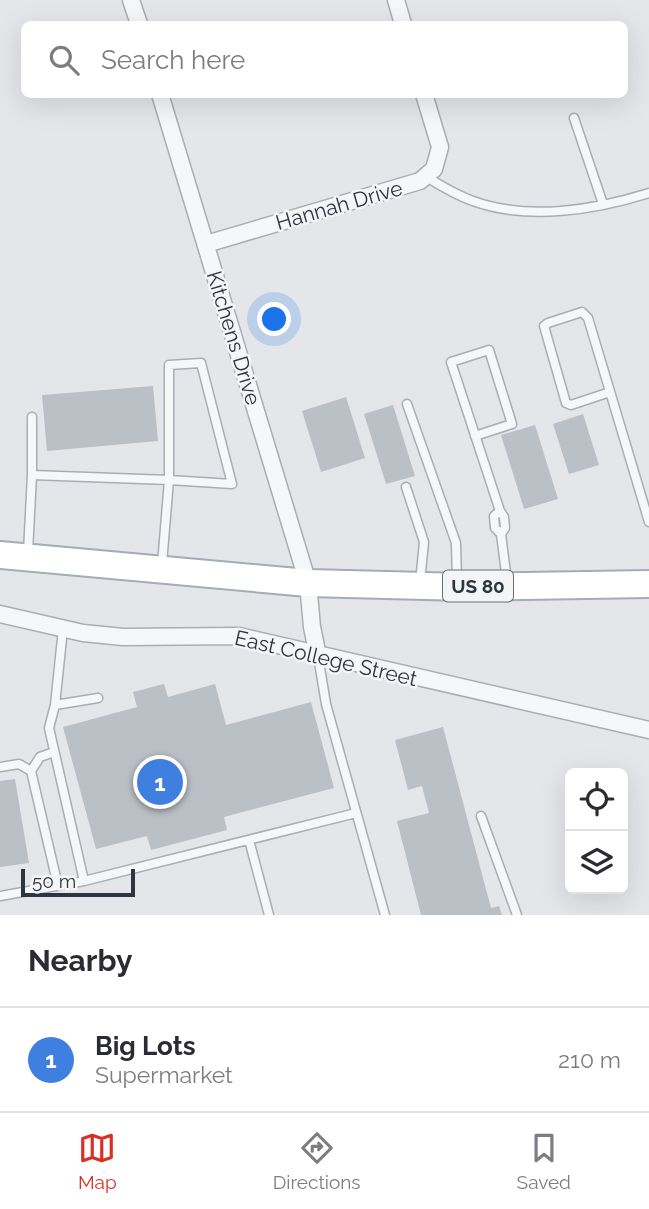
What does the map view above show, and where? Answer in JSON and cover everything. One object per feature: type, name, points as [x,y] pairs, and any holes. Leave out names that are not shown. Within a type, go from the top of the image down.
[{"type":"main road","name":"US 80","points":[[0,555],[308,583],[457,586],[649,584]]},
{"type":"street","points":[[131,0],[138,21]]},
{"type":"street","points":[[396,0],[402,21]]},
{"type":"street","name":"Kitchens Drive","points":[[161,98],[308,583],[318,656]]},
{"type":"street","name":"Hannah Drive","points":[[206,244],[420,181],[434,169],[440,147],[425,98]]},
{"type":"street","name":"East College Street","points":[[0,614],[83,634],[123,637],[239,636],[649,730]]},
{"type":"lane","points":[[574,118],[603,204]]},
{"type":"lane","points":[[425,176],[445,189],[475,202],[508,209],[562,211],[649,193]]},
{"type":"lane","points":[[610,392],[571,405],[566,403],[544,326],[584,313],[610,392],[649,522]]},
{"type":"lane","points":[[475,436],[512,424],[489,350],[451,362],[475,436],[500,511],[505,517],[505,528],[501,534],[508,586]]},
{"type":"lane","points":[[32,475],[169,480],[232,484],[201,363],[169,365],[169,480],[162,571]]},
{"type":"lane","points":[[407,404],[456,543],[457,586]]},
{"type":"lane","points":[[28,558],[32,417]]},
{"type":"lane","points":[[406,487],[424,542],[420,585]]},
{"type":"lane","points":[[63,629],[55,705],[49,728],[84,881]]},
{"type":"lane","points":[[318,656],[326,704],[385,915]]},
{"type":"lane","points":[[55,705],[99,698]]},
{"type":"lane","points":[[54,752],[40,757],[31,771],[58,886]]},
{"type":"lane","points":[[0,767],[19,764],[31,771]]},
{"type":"lane","points":[[0,896],[84,881],[356,813]]},
{"type":"lane","points":[[481,816],[517,915]]},
{"type":"lane","points":[[248,840],[269,915]]},
{"type":"building","points":[[153,386],[158,441],[47,451],[42,395]]},
{"type":"building","points":[[346,397],[365,458],[321,472],[302,411]]},
{"type":"building","points":[[393,405],[415,476],[386,484],[364,414]]},
{"type":"building","points":[[583,414],[599,465],[569,474],[553,424]]},
{"type":"building","points":[[535,425],[558,499],[524,509],[501,435]]},
{"type":"building","points":[[164,684],[168,697],[215,684],[226,725],[311,702],[334,788],[224,817],[227,830],[151,850],[147,836],[96,849],[63,727],[137,707],[133,692]]},
{"type":"building","points":[[443,727],[491,908],[499,906],[502,915],[421,915],[397,821],[429,813],[422,786],[408,790],[395,740]]},
{"type":"building","points":[[15,779],[29,863],[0,867],[0,781]]},
{"type":"place","name":"Big Lots","points":[[160,782]]}]
